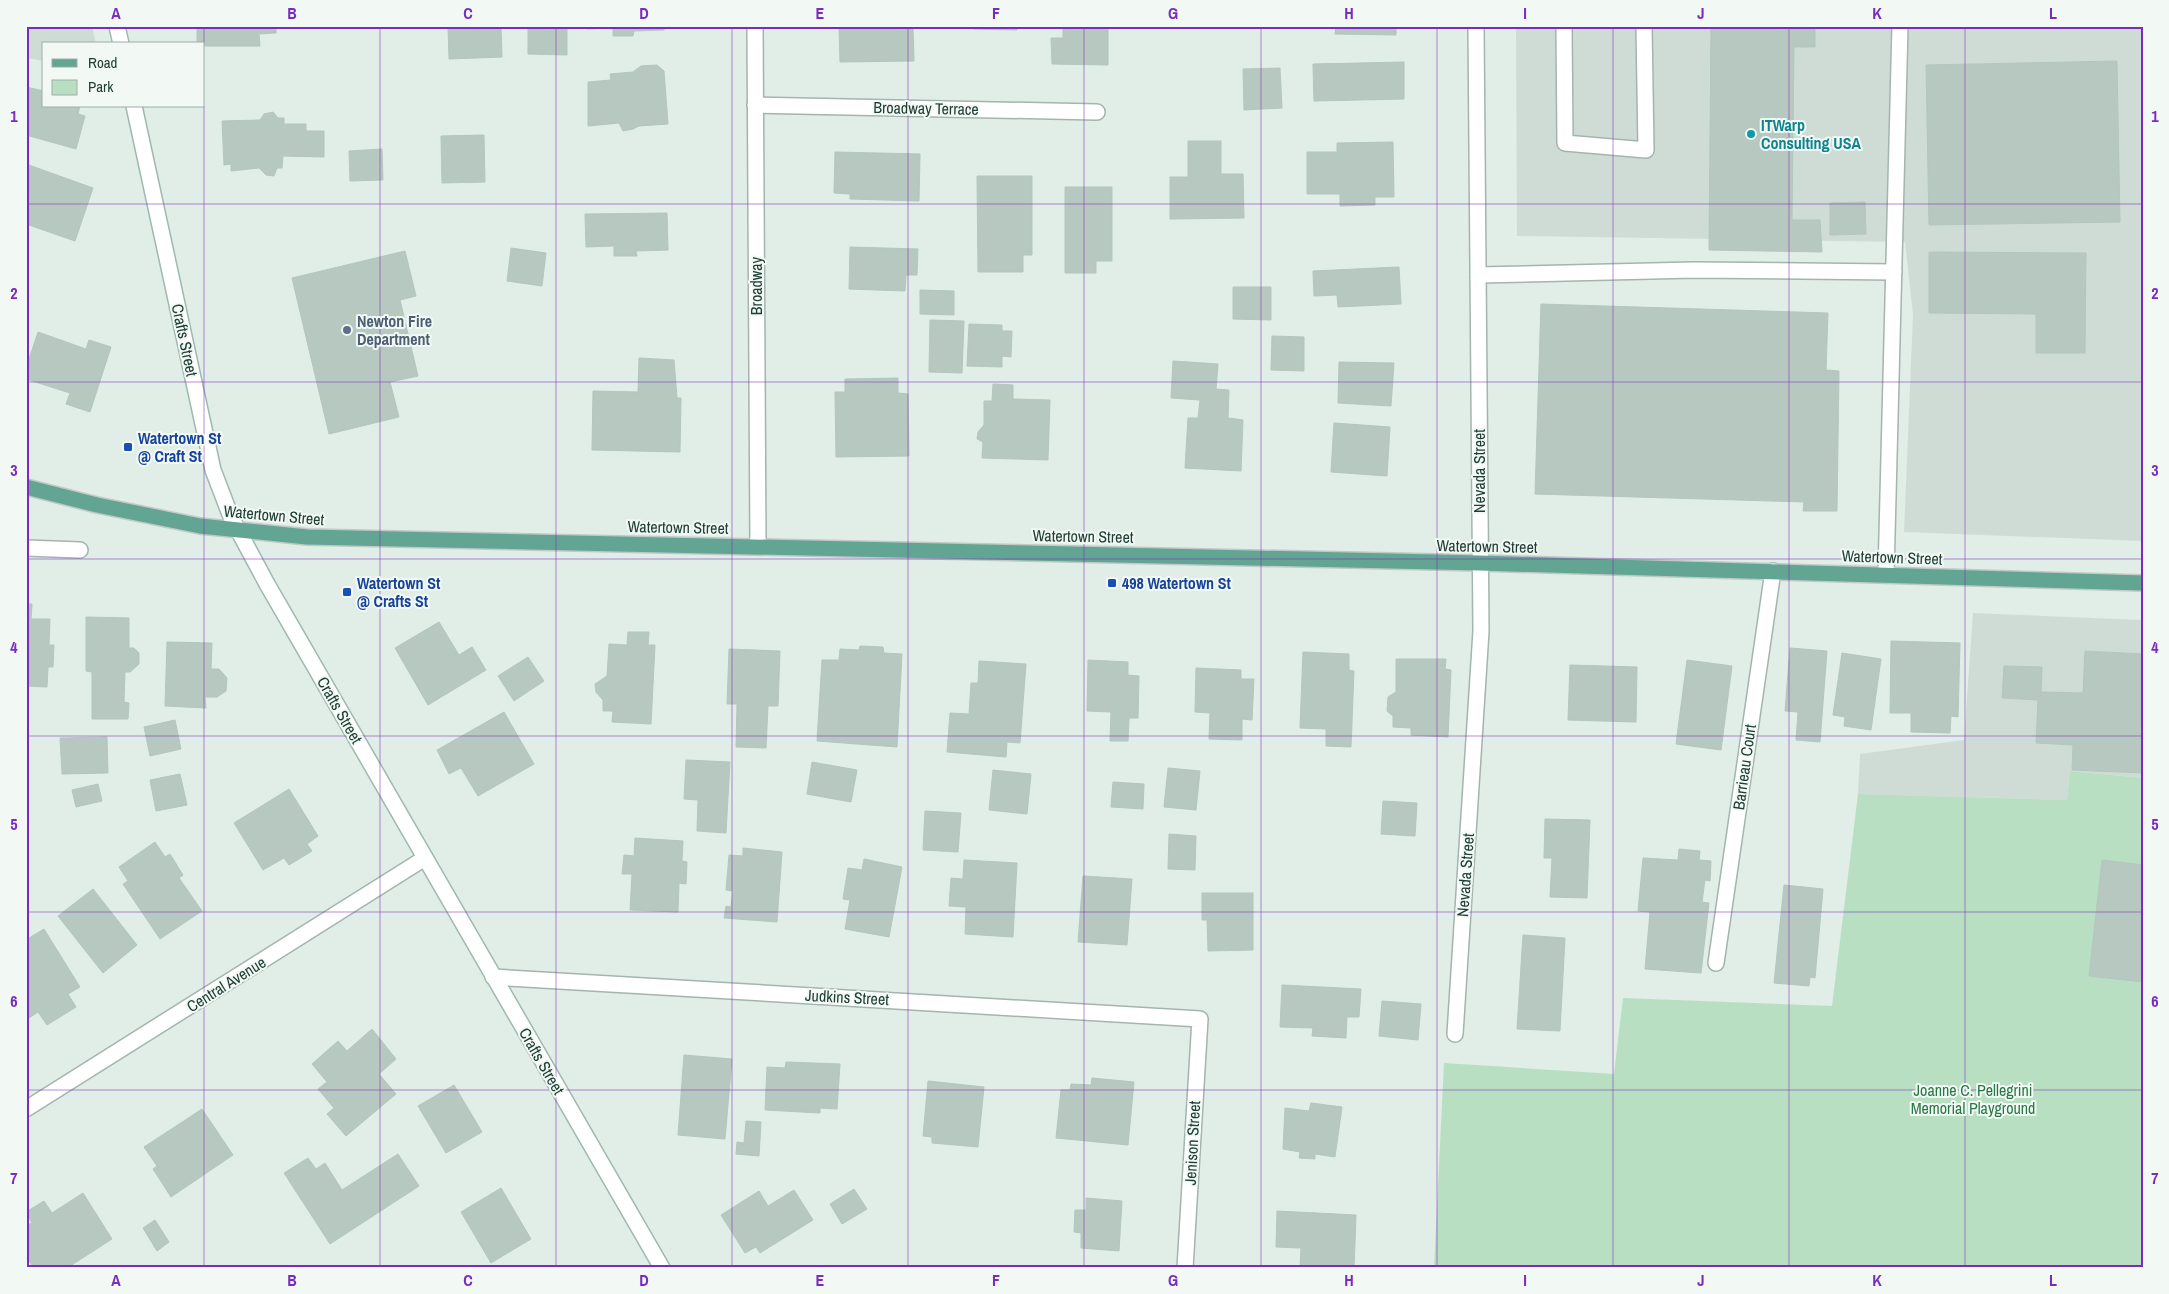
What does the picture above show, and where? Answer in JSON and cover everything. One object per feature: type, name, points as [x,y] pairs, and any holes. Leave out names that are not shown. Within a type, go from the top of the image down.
[{"type":"main road","name":"Watertown Street","points":[[26,487],[170,520],[238,531],[307,537],[1480,563],[2143,583]]},
{"type":"street","points":[[117,26],[121,42]]},
{"type":"street","name":"Broadway","points":[[755,26],[758,546]]},
{"type":"street","name":"Nevada Street","points":[[1455,1034],[1481,631],[1476,26]]},
{"type":"street","points":[[1564,26],[1566,143],[1646,150],[1644,26]]},
{"type":"street","points":[[1886,574],[1900,26]]},
{"type":"street","name":"Broadway Terrace","points":[[755,105],[1097,112]]},
{"type":"street","name":"Crafts Street","points":[[134,108],[213,470],[224,503],[238,531],[493,977],[662,1268]]},
{"type":"street","points":[[1478,275],[1694,270],[1894,272]]},
{"type":"street","points":[[26,548],[80,550]]},
{"type":"street","name":"Barrieau Court","points":[[1716,963],[1773,571]]},
{"type":"street","name":"Central Avenue","points":[[26,1109],[425,858]]},
{"type":"street","name":"Judkins Street","points":[[493,977],[1200,1018]]},
{"type":"street","name":"Jenison Street","points":[[1185,1268],[1200,1018]]},
{"type":"shaded area","points":[[26,26],[92,26],[96,42],[42,42],[42,61],[26,58]]},
{"type":"shaded area","points":[[1516,26],[2143,26],[2143,541],[1904,532],[1913,314],[1905,242],[1517,236]]},
{"type":"shaded area","points":[[1973,613],[2143,620],[2143,778],[2070,771],[2067,800],[1858,794],[1860,754],[1964,740]]},
{"type":"green space","name":"Joanne C. Pellegrini Memorial Playground","points":[[2070,771],[2143,778],[2143,1268],[1434,1268],[1444,1063],[1614,1074],[1623,998],[1832,1006],[1858,794],[2067,800]]},
{"type":"building","points":[[197,26],[276,26],[276,33],[259,34],[260,46],[205,46],[205,42],[197,42]]},
{"type":"building","points":[[448,26],[501,26],[502,57],[449,59]]},
{"type":"building","points":[[528,26],[567,26],[567,55],[528,54]]},
{"type":"building","points":[[587,26],[664,26],[664,30],[634,31],[633,36],[613,36],[613,28],[587,29]]},
{"type":"building","points":[[839,26],[913,26],[914,61],[840,62]]},
{"type":"building","points":[[973,26],[1017,26],[1017,30],[973,29]]},
{"type":"building","points":[[1063,26],[1108,26],[1108,65],[1052,64],[1051,38],[1063,38]]},
{"type":"building","points":[[1336,26],[1396,26],[1396,35],[1335,34]]},
{"type":"building","name":"ITWarp Consulting USA","points":[[1711,26],[1815,26],[1815,47],[1794,47],[1792,220],[1820,220],[1822,252],[1709,250]]},
{"type":"building","points":[[2117,61],[2120,222],[1929,225],[1926,65]]},
{"type":"building","points":[[1404,62],[1404,99],[1314,101],[1313,64]]},
{"type":"building","points":[[657,65],[664,71],[668,124],[639,126],[623,131],[619,123],[588,126],[588,82],[611,80],[610,74],[633,72],[641,66]]},
{"type":"building","points":[[1280,68],[1282,108],[1244,110],[1243,69]]},
{"type":"building","points":[[26,87],[42,91],[42,108],[80,108],[78,114],[85,116],[76,149],[26,135]]},
{"type":"building","points":[[273,112],[278,118],[284,118],[284,124],[306,124],[306,131],[324,131],[324,157],[283,156],[282,168],[277,168],[274,176],[266,175],[259,168],[231,171],[231,164],[224,165],[222,121],[260,120],[264,114]]},
{"type":"building","points":[[484,135],[485,182],[442,183],[441,136]]},
{"type":"building","points":[[1188,141],[1221,141],[1221,174],[1243,174],[1244,218],[1170,219],[1170,177],[1188,177]]},
{"type":"building","points":[[1393,142],[1394,197],[1375,197],[1375,205],[1340,206],[1340,194],[1307,194],[1307,152],[1337,152],[1337,143]]},
{"type":"building","points":[[382,149],[383,180],[350,181],[349,151]]},
{"type":"building","points":[[835,152],[920,154],[919,201],[850,199],[850,194],[834,193]]},
{"type":"building","points":[[26,164],[93,188],[75,241],[26,224]]},
{"type":"building","points":[[977,176],[1032,176],[1032,255],[1023,255],[1023,272],[978,272]]},
{"type":"building","points":[[1065,187],[1112,187],[1112,261],[1096,261],[1096,273],[1065,273]]},
{"type":"building","points":[[1865,202],[1866,234],[1830,235],[1830,203]]},
{"type":"building","points":[[667,213],[668,250],[636,251],[637,256],[614,256],[614,246],[586,247],[585,214]]},
{"type":"building","points":[[850,247],[918,249],[917,275],[906,275],[905,291],[849,289]]},
{"type":"building","points":[[511,248],[546,253],[542,286],[507,281]]},
{"type":"building","points":[[405,251],[416,296],[400,300],[418,376],[390,382],[399,417],[329,434],[292,278]]},
{"type":"building","points":[[1929,252],[2086,253],[2085,353],[2036,353],[2036,314],[1929,313]]},
{"type":"building","points":[[1399,267],[1401,304],[1338,307],[1337,295],[1314,296],[1313,271]]},
{"type":"building","points":[[1233,287],[1271,287],[1271,320],[1233,319]]},
{"type":"building","points":[[920,290],[954,291],[954,315],[920,314]]},
{"type":"building","points":[[1541,304],[1828,313],[1826,370],[1839,371],[1837,511],[1803,511],[1804,502],[1535,494]]},
{"type":"building","points":[[930,320],[964,321],[962,373],[929,372]]},
{"type":"building","points":[[969,324],[1002,325],[1002,331],[1012,331],[1011,357],[1002,356],[1002,367],[967,366]]},
{"type":"building","points":[[38,332],[86,349],[89,340],[111,347],[90,412],[66,404],[70,393],[26,379],[26,368]]},
{"type":"building","points":[[1272,336],[1304,337],[1304,371],[1271,370]]},
{"type":"building","points":[[639,358],[674,360],[677,398],[681,398],[680,452],[592,450],[593,391],[638,392]]},
{"type":"building","points":[[1173,361],[1218,364],[1216,389],[1229,390],[1228,418],[1243,420],[1241,471],[1185,468],[1188,418],[1198,418],[1200,400],[1171,398]]},
{"type":"building","points":[[1339,362],[1394,363],[1391,406],[1338,403]]},
{"type":"building","points":[[898,378],[898,393],[908,394],[909,456],[836,457],[835,392],[845,392],[845,379]]},
{"type":"building","points":[[993,384],[1013,385],[1013,399],[1050,400],[1048,460],[982,458],[983,442],[977,439],[978,432],[984,425],[984,401],[992,401]]},
{"type":"building","points":[[1334,423],[1390,427],[1387,476],[1331,472]]},
{"type":"building","points":[[26,604],[32,604],[31,619],[50,619],[49,645],[54,645],[53,667],[48,667],[47,687],[26,686]]},
{"type":"building","points":[[86,617],[129,618],[129,648],[134,648],[139,653],[139,664],[130,672],[125,672],[124,702],[129,703],[128,719],[92,719],[92,672],[86,671]]},
{"type":"building","points":[[439,622],[459,655],[472,647],[486,670],[428,705],[395,648]]},
{"type":"building","points":[[628,632],[649,632],[648,645],[655,645],[651,724],[612,722],[613,711],[603,711],[603,700],[596,692],[595,684],[607,676],[609,644],[627,645]]},
{"type":"building","points":[[1891,641],[1960,643],[1958,717],[1951,716],[1950,733],[1911,732],[1911,713],[1890,713]]},
{"type":"building","points":[[167,642],[212,643],[211,669],[219,669],[227,678],[226,691],[217,697],[205,697],[206,708],[165,706]]},
{"type":"building","points":[[860,646],[883,647],[884,653],[902,654],[897,747],[817,741],[822,660],[839,660],[840,649],[859,650]]},
{"type":"building","points":[[1790,648],[1827,651],[1820,742],[1796,740],[1798,712],[1785,711]]},
{"type":"building","points":[[729,649],[780,651],[778,706],[768,706],[766,748],[736,747],[737,704],[727,704]]},
{"type":"building","points":[[2085,651],[2143,654],[2143,773],[2072,770],[2073,745],[2036,743],[2038,700],[2002,698],[2004,666],[2042,667],[2041,692],[2083,693]]},
{"type":"building","points":[[1303,652],[1349,654],[1349,670],[1354,671],[1351,747],[1326,746],[1326,729],[1300,728]]},
{"type":"building","points":[[1842,653],[1881,659],[1871,730],[1844,726],[1845,717],[1833,715]]},
{"type":"building","points":[[528,657],[544,681],[514,701],[498,676]]},
{"type":"building","points":[[1396,659],[1446,659],[1445,669],[1451,670],[1448,737],[1411,735],[1411,728],[1393,727],[1393,716],[1387,711],[1388,697],[1396,692]]},
{"type":"building","points":[[1088,660],[1128,662],[1128,675],[1139,676],[1138,718],[1129,718],[1128,741],[1110,741],[1111,712],[1087,711]]},
{"type":"building","points":[[1687,660],[1732,666],[1721,750],[1676,744]]},
{"type":"building","points":[[979,661],[1026,664],[1020,743],[1007,742],[1006,757],[947,752],[950,713],[969,714],[971,683],[978,683]]},
{"type":"building","points":[[1570,665],[1637,667],[1636,722],[1568,720]]},
{"type":"building","points":[[1196,668],[1241,670],[1241,679],[1254,679],[1252,720],[1242,719],[1242,740],[1209,739],[1210,713],[1195,712]]},
{"type":"building","points":[[504,712],[534,764],[478,796],[461,768],[449,774],[437,750]]},
{"type":"building","points":[[175,720],[181,749],[150,756],[144,727]]},
{"type":"building","points":[[107,737],[108,773],[62,774],[60,738]]},
{"type":"building","points":[[686,760],[730,762],[726,833],[697,831],[698,800],[684,799]]},
{"type":"building","points":[[812,762],[857,770],[851,802],[807,794]]},
{"type":"building","points":[[1168,768],[1200,771],[1196,810],[1164,807]]},
{"type":"building","points":[[993,770],[1031,774],[1027,814],[989,810]]},
{"type":"building","points":[[180,774],[187,805],[156,811],[150,780]]},
{"type":"building","points":[[1113,782],[1144,784],[1143,809],[1111,807]]},
{"type":"building","points":[[98,784],[102,801],[76,807],[72,790]]},
{"type":"building","points":[[289,789],[318,836],[307,844],[312,851],[289,865],[284,858],[263,870],[234,823]]},
{"type":"building","points":[[1383,801],[1417,803],[1415,836],[1381,834]]},
{"type":"building","points":[[925,811],[961,813],[958,852],[923,850]]},
{"type":"building","points":[[1545,819],[1590,820],[1587,898],[1550,897],[1552,858],[1544,858]]},
{"type":"building","points":[[1169,834],[1196,836],[1195,870],[1168,869]]},
{"type":"building","points":[[635,838],[683,841],[682,861],[687,862],[686,884],[679,883],[678,912],[630,910],[632,874],[622,874],[624,855],[634,856]]},
{"type":"building","points":[[155,842],[165,857],[170,854],[183,875],[179,878],[202,911],[160,939],[123,884],[128,881],[119,867]]},
{"type":"building","points":[[743,848],[782,852],[777,922],[724,918],[726,906],[731,907],[733,891],[726,890],[729,855],[743,856]]},
{"type":"building","points":[[1679,849],[1700,851],[1699,860],[1711,861],[1710,881],[1705,880],[1702,902],[1709,903],[1701,973],[1645,969],[1650,912],[1638,911],[1643,858],[1678,860]]},
{"type":"building","points":[[864,859],[902,867],[889,937],[845,929],[850,900],[843,899],[848,868],[862,870]]},
{"type":"building","points":[[964,860],[1017,863],[1013,937],[965,934],[966,907],[949,906],[951,878],[963,879]]},
{"type":"building","points":[[2102,860],[2143,865],[2143,982],[2089,976]]},
{"type":"building","points":[[1083,876],[1132,879],[1127,945],[1078,942]]},
{"type":"building","points":[[1784,885],[1823,889],[1815,978],[1810,977],[1809,986],[1774,983]]},
{"type":"building","points":[[93,889],[137,945],[103,973],[58,916]]},
{"type":"building","points":[[1202,893],[1253,893],[1253,950],[1208,951],[1207,920],[1202,920]]},
{"type":"building","points":[[44,929],[80,987],[68,994],[76,1007],[47,1025],[38,1012],[26,1020],[26,934],[29,938]]},
{"type":"building","points":[[1523,935],[1565,938],[1560,1031],[1517,1029]]},
{"type":"building","points":[[1282,985],[1361,989],[1359,1017],[1347,1017],[1346,1038],[1312,1036],[1313,1028],[1280,1027]]},
{"type":"building","points":[[1382,1001],[1421,1004],[1418,1040],[1379,1036]]},
{"type":"building","points":[[372,1029],[396,1059],[379,1074],[396,1094],[346,1136],[327,1114],[334,1108],[318,1089],[327,1082],[312,1064],[338,1041],[347,1051]]},
{"type":"building","points":[[684,1055],[732,1059],[725,1139],[678,1135]]},
{"type":"building","points":[[786,1062],[840,1064],[837,1109],[820,1108],[820,1113],[765,1110],[767,1067],[785,1068]]},
{"type":"building","points":[[1092,1078],[1134,1082],[1128,1145],[1056,1138],[1061,1090],[1070,1090],[1071,1084],[1091,1085]]},
{"type":"building","points":[[928,1081],[984,1087],[978,1147],[932,1143],[932,1137],[923,1136]]},
{"type":"building","points":[[454,1085],[482,1132],[446,1153],[418,1106]]},
{"type":"building","points":[[1311,1103],[1342,1107],[1335,1157],[1315,1154],[1315,1159],[1299,1158],[1300,1152],[1283,1149],[1285,1108],[1309,1111]]},
{"type":"building","points":[[202,1109],[233,1155],[171,1197],[153,1169],[157,1166],[144,1147]]},
{"type":"building","points":[[746,1121],[761,1122],[759,1156],[736,1154],[737,1142],[744,1143]]},
{"type":"building","points":[[398,1154],[419,1186],[330,1244],[284,1173],[308,1158],[316,1169],[325,1163],[342,1190]]},
{"type":"building","points":[[501,1188],[531,1239],[491,1263],[461,1212]]},
{"type":"building","points":[[854,1189],[867,1209],[842,1224],[830,1204]]},
{"type":"building","points":[[794,1190],[813,1220],[760,1253],[756,1247],[745,1253],[721,1215],[759,1191],[768,1206]]},
{"type":"building","points":[[83,1193],[112,1239],[67,1268],[34,1268],[26,1256],[26,1226],[32,1223],[26,1212],[44,1201],[52,1213]]},
{"type":"building","points":[[1086,1198],[1122,1201],[1119,1251],[1081,1248],[1081,1233],[1074,1232],[1075,1210],[1086,1210]]},
{"type":"building","points":[[1277,1211],[1356,1215],[1354,1268],[1300,1268],[1301,1248],[1276,1247]]},
{"type":"building","points":[[155,1220],[169,1242],[157,1251],[143,1228]]},
{"type":"place","name":"ITWarp Consulting USA","points":[[1751,134]]},
{"type":"place","name":"Newton Fire Department","points":[[347,330]]},
{"type":"place","name":"Watertown St @ Craft St","points":[[128,447]]},
{"type":"place","name":"498 Watertown St","points":[[1112,583]]},
{"type":"place","name":"Watertown St @ Crafts St","points":[[347,592]]}]
